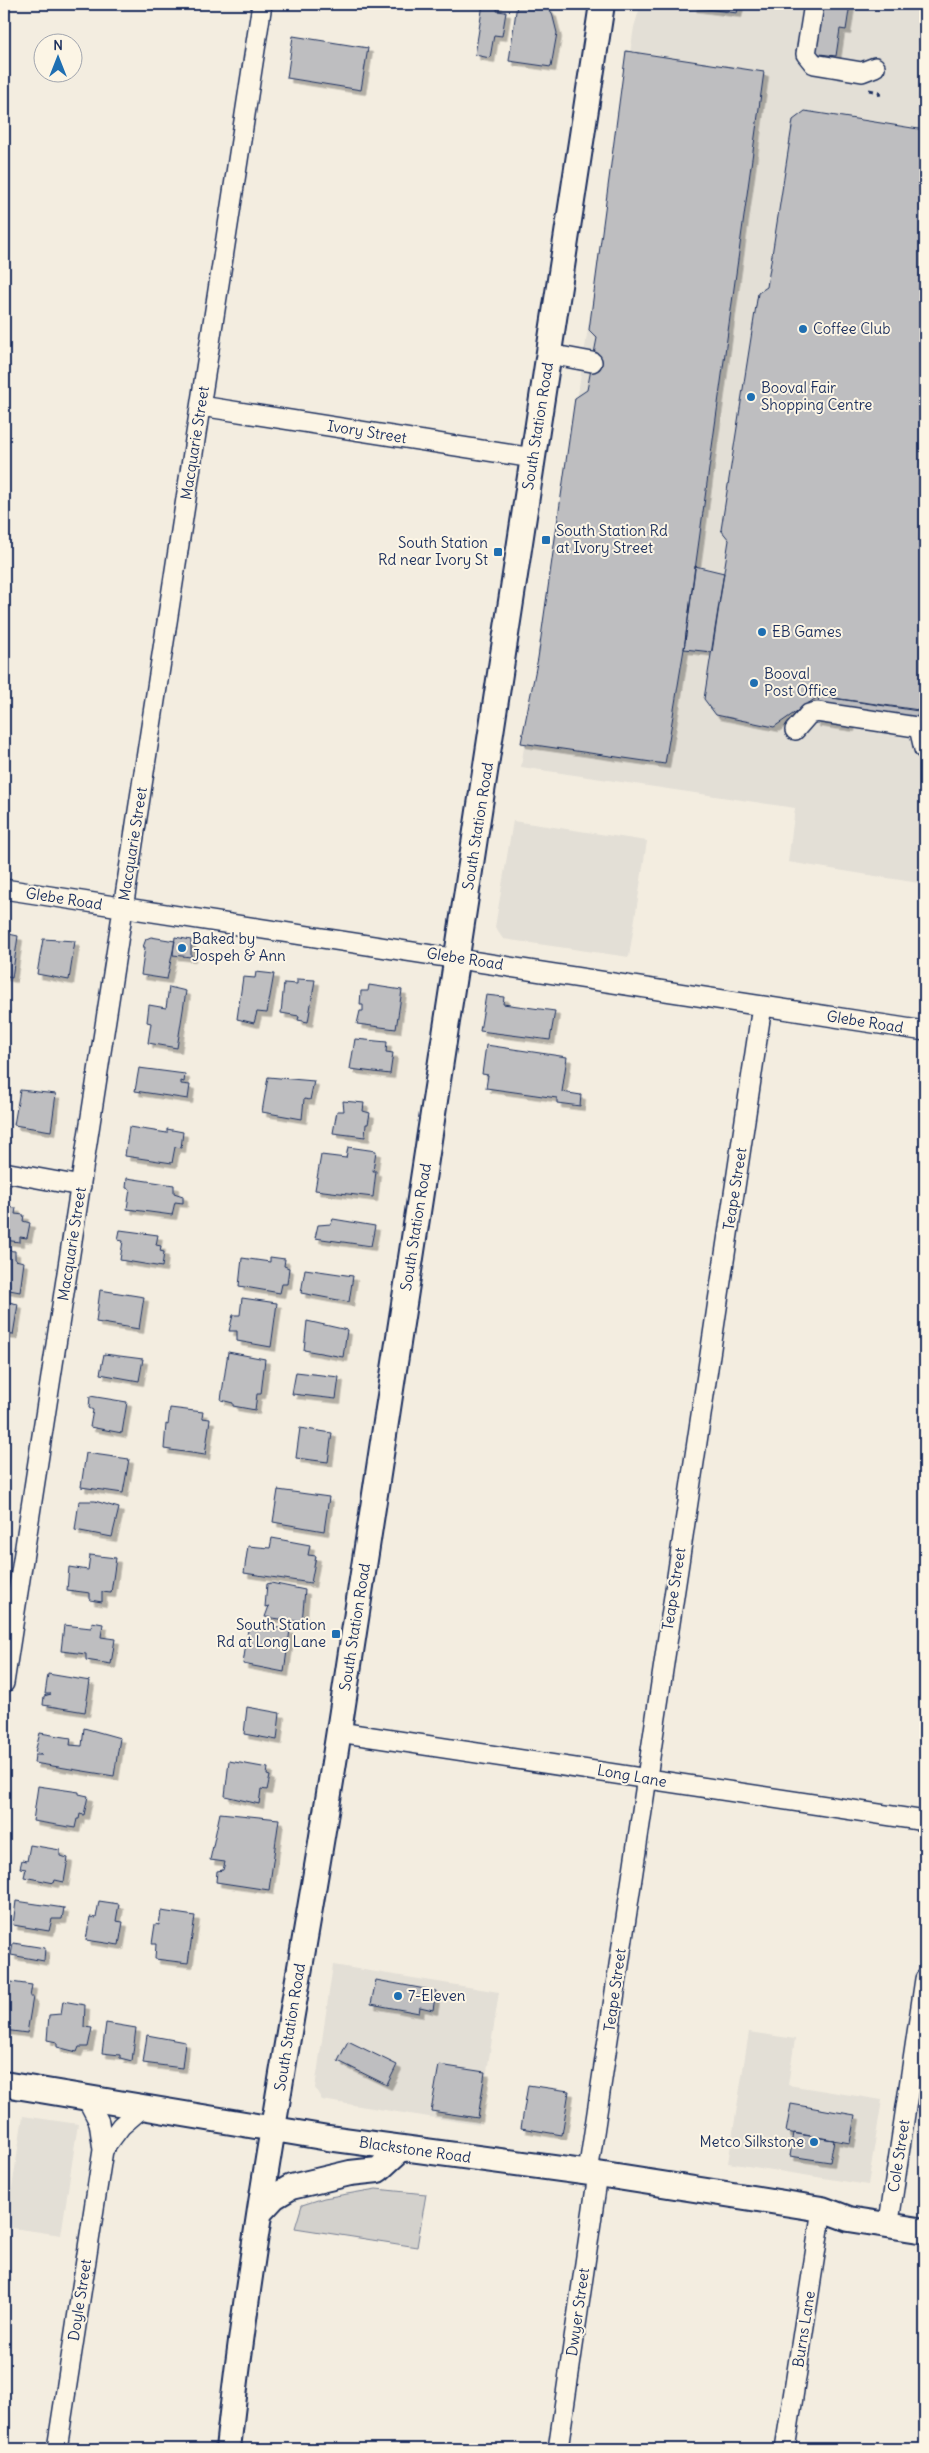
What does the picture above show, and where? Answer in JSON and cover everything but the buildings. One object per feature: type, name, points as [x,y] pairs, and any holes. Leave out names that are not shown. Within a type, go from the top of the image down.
[{"type":"main road","points":[[584,4],[599,28],[620,4]]},
{"type":"main road","name":"South Station Road","points":[[228,2449],[273,2128],[339,1732],[602,4]]},
{"type":"main road","name":"Blackstone Road","points":[[4,2084],[142,2108],[402,2148],[593,2174],[824,2209],[850,2208],[925,2220]]},
{"type":"main road","points":[[261,2211],[274,2197],[291,2187],[378,2170],[402,2148]]},
{"type":"main road","name":"Blackstone Road","points":[[824,2209],[849,2219],[925,2231]]},
{"type":"street","name":"Macquarie Street","points":[[4,1683],[262,4]]},
{"type":"street","points":[[814,4],[806,54],[814,64],[862,72],[875,67]]},
{"type":"street","points":[[549,354],[592,362]]},
{"type":"street","name":"Ivory Street","points":[[201,406],[533,458]]},
{"type":"street","points":[[795,730],[809,714],[817,712],[916,727],[920,732],[924,749]]},
{"type":"street","name":"Glebe Road","points":[[4,889],[925,1031]]},
{"type":"street","name":"Teape Street","points":[[593,2174],[646,1778],[762,1006]]},
{"type":"street","points":[[4,1172],[81,1186]]},
{"type":"street","name":"Long Lane","points":[[339,1732],[925,1821]]},
{"type":"street","name":"Cole Street","points":[[890,2215],[925,1979]]},
{"type":"street","name":"Doyle Street","points":[[57,2449],[103,2150],[99,2122],[86,2097]]},
{"type":"street","name":"Doyle Street","points":[[103,2150],[121,2126],[142,2108]]},
{"type":"street","name":"Dwyer Street","points":[[558,2449],[593,2174]]},
{"type":"street","name":"Burns Lane","points":[[785,2449],[824,2209]]},
{"type":"shaded area","name":"Booval Fair Shopping Centre","points":[[641,4],[925,4],[925,884],[788,862],[795,808],[521,767],[634,27]]},
{"type":"shaded area","points":[[513,821],[647,841],[629,957],[503,939],[495,927]]},
{"type":"shaded area","points":[[333,1965],[499,1992],[479,2125],[322,2100],[315,2088]]},
{"type":"shaded area","points":[[749,2032],[795,2039],[788,2085],[882,2100],[868,2185],[728,2163]]},
{"type":"shaded area","points":[[23,2116],[78,2124],[61,2235],[6,2227]]},
{"type":"shaded area","points":[[376,2189],[426,2194],[417,2247],[295,2228],[302,2205],[324,2198]]},
{"type":"place","name":"Coffee Club","points":[[803,329]]},
{"type":"place","name":"Booval Fair Shopping Centre","points":[[751,397]]},
{"type":"place","name":"South Station Rd at Ivory Street","points":[[546,540]]},
{"type":"place","name":"South Station Rd near Ivory St","points":[[498,552]]},
{"type":"place","name":"EB Games","points":[[762,632]]},
{"type":"place","name":"Booval Post Office","points":[[754,683]]},
{"type":"place","name":"Baked by Jospeh & Ann","points":[[182,948]]},
{"type":"place","name":"South Station Rd at Long Lane","points":[[336,1634]]},
{"type":"place","name":"7-Eleven","points":[[398,1996]]},
{"type":"place","name":"Metco Silkstone","points":[[814,2142]]}]
